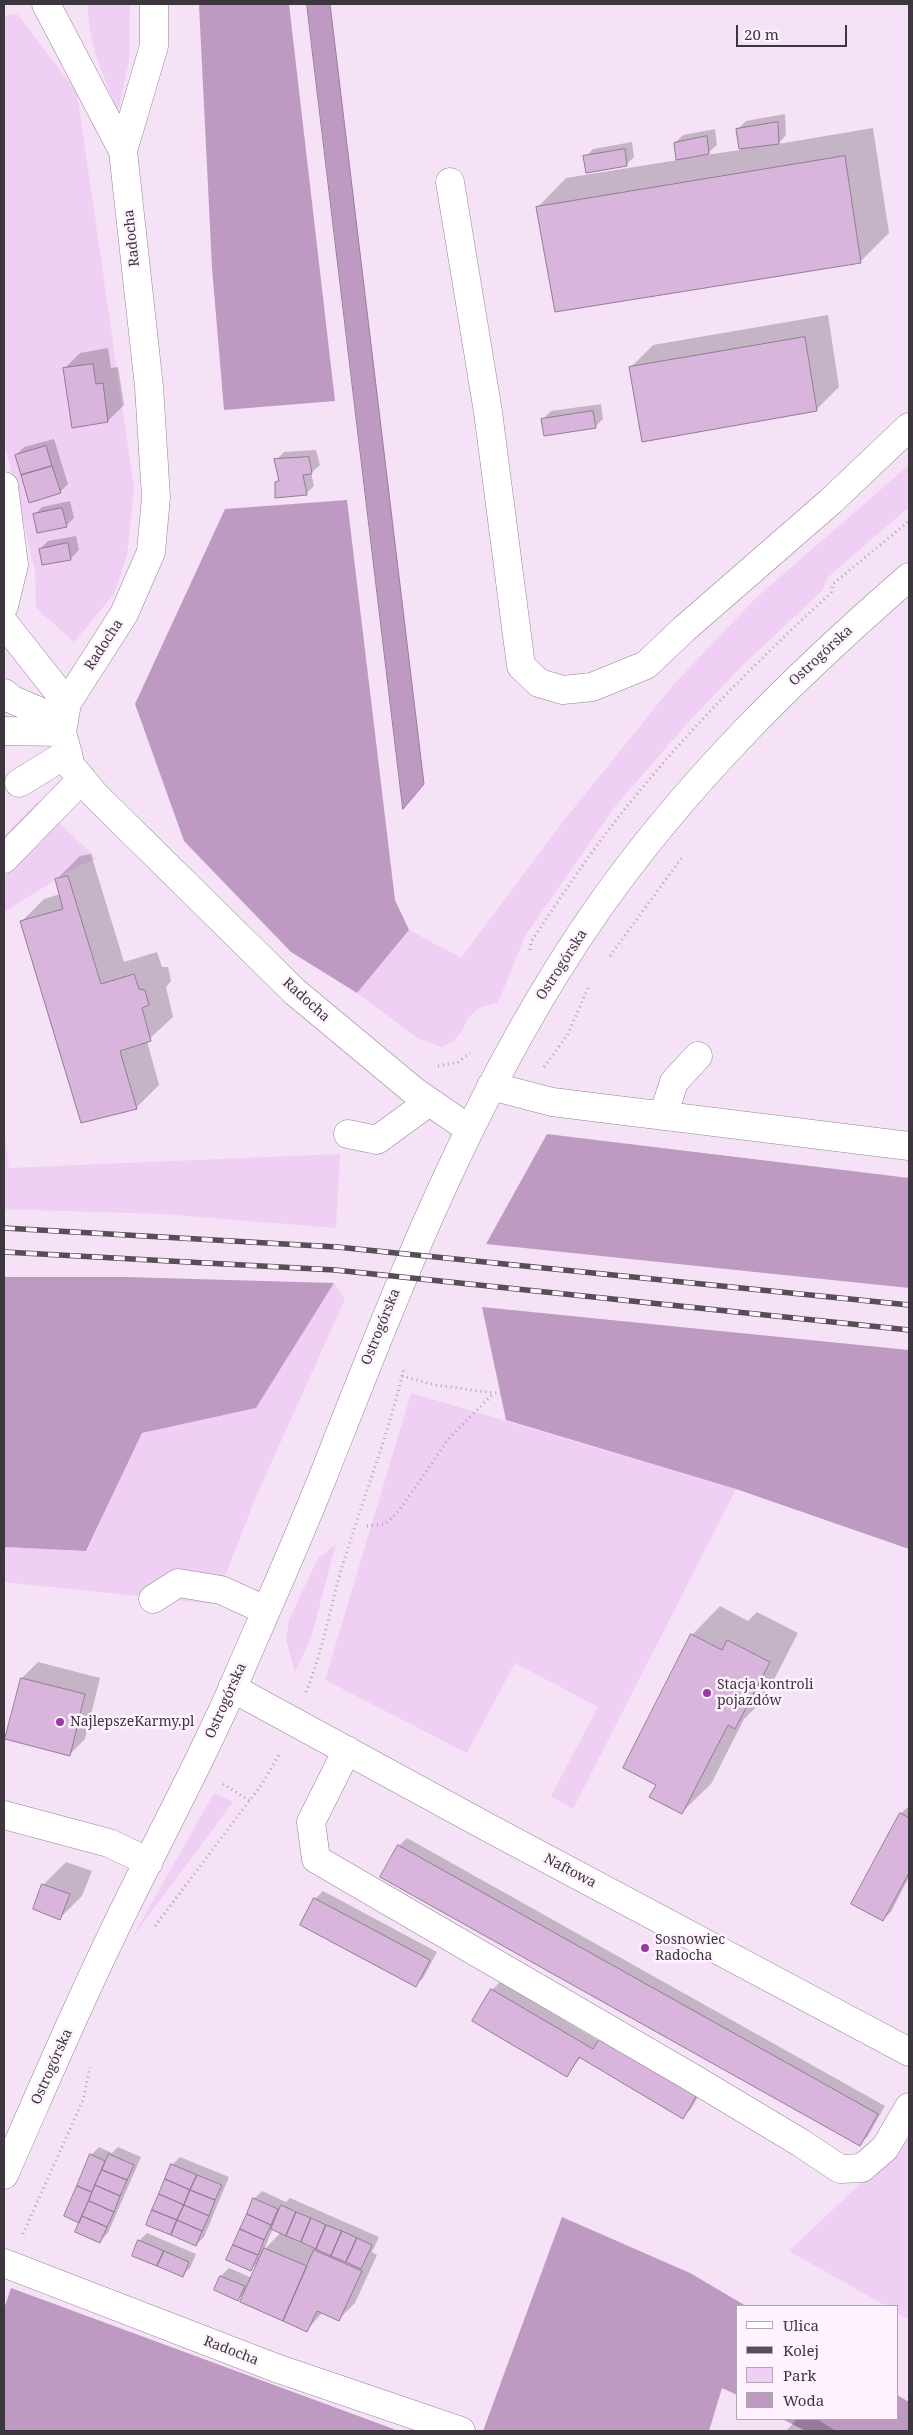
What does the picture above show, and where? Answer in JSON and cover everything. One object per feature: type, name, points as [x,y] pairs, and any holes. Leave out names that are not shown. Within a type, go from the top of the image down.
[{"type":"street","name":"Radocha","points":[[46,4],[123,151],[150,397],[156,497],[151,552],[124,614],[65,727],[71,766],[94,795],[295,992],[378,1063],[429,1102],[469,1129]]},
{"type":"street","points":[[123,151],[154,46],[154,4]]},
{"type":"street","points":[[450,182],[488,412],[521,666],[539,683],[563,690],[592,687],[646,665],[691,623],[831,501],[909,427]]},
{"type":"street","points":[[4,486],[14,565],[4,606]]},
{"type":"street","name":"Ostrogórska","points":[[4,2175],[102,1954],[150,1862],[232,1688],[319,1486],[397,1287],[469,1129],[491,1086],[550,982],[598,909],[680,803],[767,707],[838,638],[909,577]]},
{"type":"street","points":[[4,623],[65,727]]},
{"type":"street","points":[[4,693],[11,699],[65,727]]},
{"type":"street","points":[[4,730],[65,727]]},
{"type":"street","points":[[18,783],[65,727]]},
{"type":"street","points":[[4,859],[82,779]]},
{"type":"street","points":[[663,1116],[674,1082],[698,1056]]},
{"type":"street","points":[[491,1086],[552,1102],[909,1146]]},
{"type":"street","points":[[348,1134],[377,1140],[429,1102]]},
{"type":"street","points":[[152,1599],[178,1583],[221,1590],[265,1610]]},
{"type":"street","name":"Naftowa","points":[[232,1688],[909,2052]]},
{"type":"street","points":[[347,1750],[311,1822],[316,1859],[700,2082],[840,2169],[862,2168],[885,2148],[909,2107]]},
{"type":"street","points":[[4,1814],[109,1843],[150,1862]]},
{"type":"street","name":"Radocha","points":[[6,2264],[276,2368],[461,2431]]},
{"type":"path","points":[[606,961],[684,855]]},
{"type":"path","points":[[560,1047],[573,1024],[589,986]]},
{"type":"path","points":[[432,1064],[440,1066],[458,1062],[472,1051]]},
{"type":"path","points":[[151,1932],[262,1784],[278,1756],[319,1652],[344,1559],[402,1376],[436,1385],[494,1393],[719,1396],[909,1434]]},
{"type":"path","points":[[367,1526],[385,1524],[399,1511],[449,1438],[494,1393]]},
{"type":"path","points":[[6,2264],[83,2100],[90,2065]]},
{"type":"green space","points":[[88,4],[130,4],[129,60],[118,112],[93,46],[88,18]]},
{"type":"green space","points":[[199,4],[289,4],[335,401],[224,410],[212,268]]},
{"type":"green space","points":[[17,14],[77,92],[134,489],[127,555],[114,594],[74,642],[36,608],[35,571],[4,441],[4,16]]},
{"type":"green space","points":[[909,465],[909,507],[827,578],[822,591],[746,662],[693,717],[616,805],[525,936],[498,1003],[484,1006],[475,1011],[468,1018],[460,1034],[442,1047],[419,1039],[357,993],[409,930],[461,958],[565,819],[674,684],[757,597]]},
{"type":"green space","points":[[347,500],[395,900],[409,930],[357,993],[291,952],[184,841],[135,704],[225,509]]},
{"type":"green space","points":[[37,802],[97,859],[76,867],[4,912],[4,836]]},
{"type":"green space","points":[[4,1130],[9,1168],[340,1154],[336,1228],[163,1214],[4,1209]]},
{"type":"green space","points":[[547,1134],[909,1178],[909,1288],[486,1244]]},
{"type":"green space","points":[[4,1277],[125,1277],[334,1283],[256,1408],[142,1433],[86,1551],[4,1547]]},
{"type":"green space","points":[[334,1283],[345,1299],[255,1499],[214,1604],[4,1582],[4,1547],[87,1551],[142,1433],[256,1408]]},
{"type":"green space","points":[[482,1307],[909,1350],[909,1549],[736,1489],[506,1420]]},
{"type":"green space","points":[[411,1393],[736,1489],[573,1809],[551,1796],[598,1707],[515,1663],[467,1753],[325,1680]]},
{"type":"green space","points":[[336,1544],[311,1638],[295,1672],[286,1640],[289,1620],[318,1558]]},
{"type":"green space","points":[[214,1793],[233,1802],[132,1938]]},
{"type":"green space","points":[[909,2138],[909,2320],[898,2314],[898,2305],[884,2305],[789,2251]]},
{"type":"green space","points":[[562,2217],[690,2273],[744,2305],[736,2305],[736,2395],[722,2388],[709,2431],[483,2431]]},
{"type":"green space","points":[[11,2288],[399,2431],[4,2431],[4,2309]]},
{"type":"green space","points":[[898,2396],[909,2402],[909,2431],[806,2431],[784,2420],[898,2420]]},
{"type":"water","points":[[307,4],[330,4],[424,784],[403,809]]},
{"type":"building","points":[[778,122],[779,144],[739,149],[736,129]]},
{"type":"building","points":[[707,136],[709,154],[676,160],[674,143]]},
{"type":"building","points":[[625,149],[627,166],[586,173],[583,156]]},
{"type":"building","points":[[845,156],[861,263],[555,312],[536,207]]},
{"type":"building","points":[[805,337],[817,411],[642,442],[629,367]]},
{"type":"building","points":[[93,364],[96,384],[103,383],[108,422],[72,428],[63,368]]},
{"type":"building","points":[[593,411],[596,428],[544,436],[541,419]]},
{"type":"building","points":[[46,446],[52,466],[21,475],[15,455]]},
{"type":"building","points":[[309,457],[312,474],[303,475],[307,495],[275,498],[275,482],[279,481],[274,459]]},
{"type":"building","points":[[52,466],[61,493],[29,503],[21,475]]},
{"type":"building","points":[[62,508],[67,527],[37,533],[33,514]]},
{"type":"building","points":[[68,543],[71,560],[42,565],[39,549]]},
{"type":"building","points":[[68,876],[101,984],[134,974],[139,989],[145,990],[149,1005],[142,1008],[151,1041],[120,1051],[137,1109],[81,1123],[20,921],[63,909],[55,879]]},
{"type":"building","name":"Stacja kontroli pojazdów","points":[[691,1634],[722,1650],[727,1640],[770,1662],[735,1729],[728,1725],[682,1814],[649,1797],[656,1785],[623,1768]]},
{"type":"building","points":[[21,1678],[85,1694],[70,1756],[5,1739]]},
{"type":"building","points":[[900,1813],[909,1818],[909,1873],[883,1921],[851,1904]]},
{"type":"building","points":[[398,1845],[878,2114],[860,2146],[380,1877]]},
{"type":"building","points":[[42,1884],[70,1894],[60,1920],[33,1909]]},
{"type":"building","points":[[314,1898],[430,1960],[416,1987],[300,1925]]},
{"type":"building","points":[[491,1989],[593,2049],[601,2036],[698,2093],[683,2119],[579,2057],[567,2077],[472,2021]]},
{"type":"building","points":[[90,2154],[105,2161],[92,2192],[77,2186]]},
{"type":"building","points":[[109,2154],[134,2165],[127,2180],[102,2170]]},
{"type":"building","points":[[171,2164],[197,2175],[190,2190],[165,2179]]},
{"type":"building","points":[[102,2170],[127,2180],[120,2196],[95,2185]]},
{"type":"building","points":[[197,2175],[222,2185],[215,2200],[190,2190]]},
{"type":"building","points":[[165,2179],[190,2190],[184,2205],[159,2194]]},
{"type":"building","points":[[95,2185],[120,2196],[114,2212],[89,2201]]},
{"type":"building","points":[[77,2186],[92,2192],[79,2223],[64,2216]]},
{"type":"building","points":[[190,2190],[215,2200],[209,2216],[184,2205]]},
{"type":"building","points":[[159,2194],[184,2205],[177,2220],[152,2210]]},
{"type":"building","points":[[253,2198],[278,2209],[271,2225],[247,2214]]},
{"type":"building","points":[[89,2201],[114,2212],[107,2227],[82,2216]]},
{"type":"building","points":[[184,2205],[209,2216],[202,2231],[177,2220]]},
{"type":"building","points":[[281,2205],[296,2212],[286,2236],[271,2229]]},
{"type":"building","points":[[152,2210],[177,2220],[171,2235],[146,2225]]},
{"type":"building","points":[[296,2212],[311,2218],[301,2242],[286,2236]]},
{"type":"building","points":[[247,2214],[271,2225],[264,2240],[240,2229]]},
{"type":"building","points":[[82,2216],[107,2227],[100,2243],[75,2232]]},
{"type":"building","points":[[311,2218],[326,2225],[316,2249],[301,2242]]},
{"type":"building","points":[[177,2220],[202,2231],[196,2246],[171,2235]]},
{"type":"building","points":[[326,2225],[342,2231],[331,2256],[316,2249]]},
{"type":"building","points":[[240,2229],[264,2240],[258,2255],[233,2245]]},
{"type":"building","points":[[342,2231],[357,2238],[346,2262],[331,2256]]},
{"type":"building","points":[[357,2238],[372,2245],[361,2269],[346,2262]]},
{"type":"building","points":[[138,2240],[164,2251],[157,2266],[132,2256]]},
{"type":"building","points":[[233,2245],[258,2255],[251,2271],[226,2260]]},
{"type":"building","points":[[264,2248],[307,2266],[283,2321],[240,2302]]},
{"type":"building","points":[[314,2250],[362,2271],[339,2321],[317,2311],[307,2332],[283,2321]]},
{"type":"building","points":[[164,2251],[189,2262],[183,2277],[157,2266]]},
{"type":"building","points":[[220,2276],[245,2286],[238,2301],[214,2290]]},
{"type":"railway","points":[[4,1228],[337,1247],[909,1305]]},
{"type":"railway","points":[[4,1252],[335,1270],[909,1330]]},
{"type":"place","name":"Stacja kontroli pojazdów","points":[[707,1693]]},
{"type":"place","name":"NajlepszeKarmy.pl","points":[[60,1722]]},
{"type":"place","name":"Sosnowiec Radocha","points":[[645,1948]]}]
